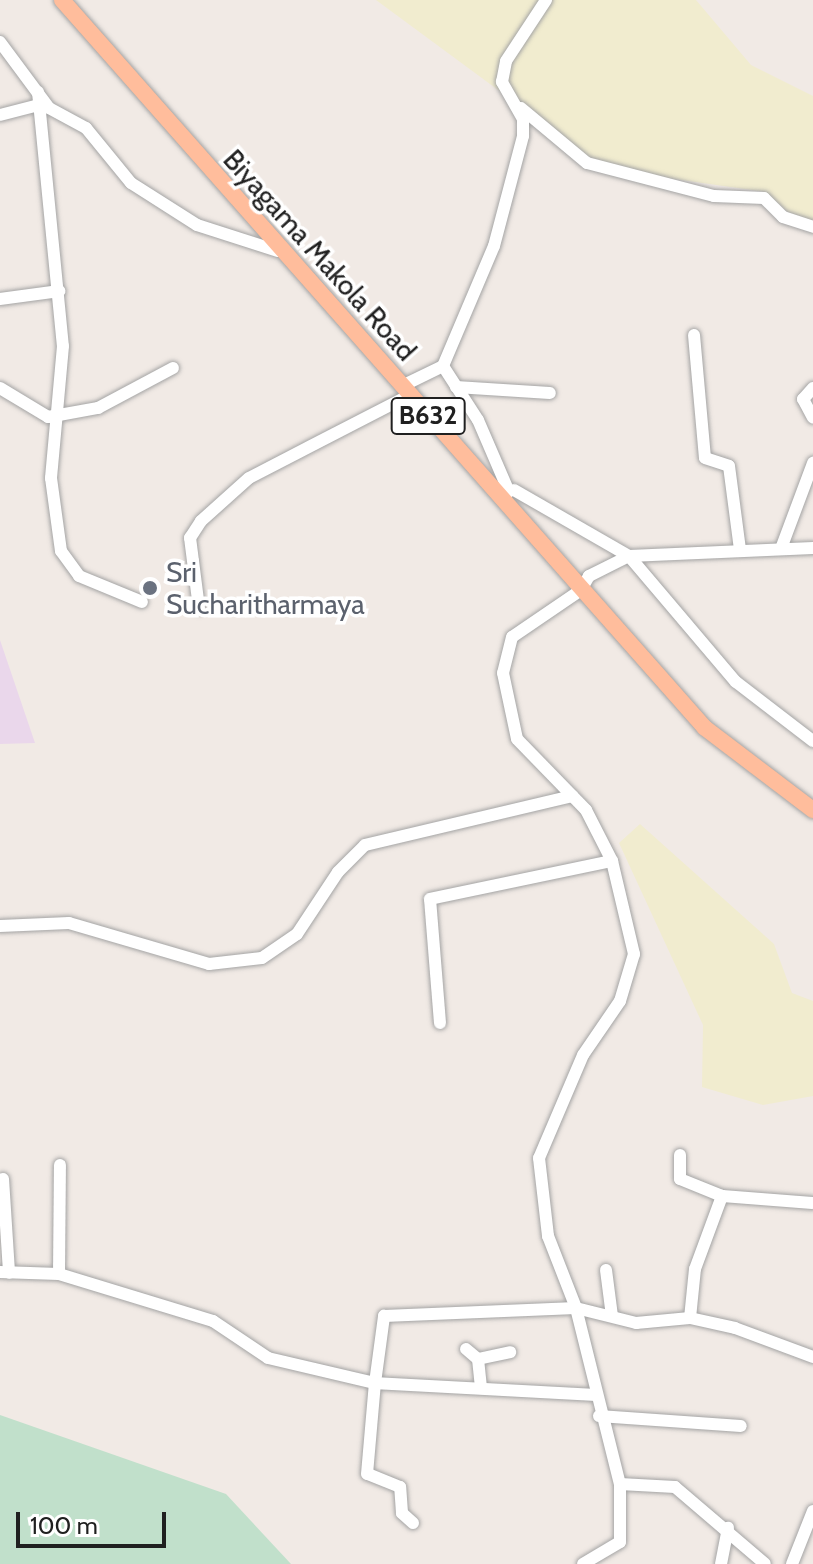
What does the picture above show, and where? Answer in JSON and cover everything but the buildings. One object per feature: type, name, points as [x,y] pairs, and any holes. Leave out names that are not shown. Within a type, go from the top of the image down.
[{"type":"main road","name":"Biyagama Makola Road","points":[[62,0],[278,251],[406,391],[507,494],[581,590],[713,736],[813,810]]},
{"type":"street","points":[[546,0],[506,61],[502,82],[515,102],[587,163],[714,196],[764,198],[783,217],[813,227]]},
{"type":"street","points":[[0,42],[38,98],[49,108],[86,128],[131,183],[197,225],[278,251]]},
{"type":"street","points":[[0,115],[38,98]]},
{"type":"street","points":[[38,98],[59,291],[58,413],[51,478],[61,551],[79,576],[142,602]]},
{"type":"street","points":[[199,608],[190,538],[201,521],[249,478],[406,391],[443,366],[498,233],[523,136],[515,102]]},
{"type":"street","points":[[0,299],[59,291]]},
{"type":"street","points":[[694,335],[705,458],[729,466],[740,549]]},
{"type":"street","points":[[443,366],[507,494],[629,556],[736,682],[813,741]]},
{"type":"street","points":[[0,388],[35,414],[58,413],[98,408],[173,368]]},
{"type":"street","points":[[456,387],[550,393]]},
{"type":"street","points":[[813,388],[803,399],[813,418]]},
{"type":"street","points":[[782,546],[813,463]]},
{"type":"street","points":[[588,1562],[620,1542],[620,1484],[599,1416],[576,1308],[548,1236],[539,1158],[583,1055],[620,1001],[634,954],[612,861],[572,796],[517,739],[504,650],[541,612],[581,590],[589,576],[629,556],[782,546],[813,548]]},
{"type":"street","points":[[0,926],[69,923],[209,964],[262,958],[297,934],[338,872],[365,845],[572,796]]},
{"type":"street","points":[[440,1023],[430,899],[612,861]]},
{"type":"street","points":[[680,1155],[680,1179],[722,1196],[813,1203]]},
{"type":"street","points":[[59,1274],[60,1165]]},
{"type":"street","points":[[3,1179],[5,1272],[59,1274],[213,1321],[268,1358],[375,1383],[481,1386],[595,1395]]},
{"type":"street","points":[[690,1318],[695,1269],[722,1196]]},
{"type":"street","points":[[606,1270],[612,1316]]},
{"type":"street","points":[[413,1523],[402,1513],[400,1487],[367,1474],[384,1316],[576,1308],[636,1323],[690,1318],[813,1357]]},
{"type":"street","points":[[466,1349],[478,1359],[481,1386]]},
{"type":"street","points":[[478,1359],[510,1352]]},
{"type":"street","points":[[599,1416],[741,1426]]},
{"type":"street","points":[[620,1484],[675,1487],[728,1528],[765,1564]]},
{"type":"street","points":[[792,1564],[813,1511]]},
{"type":"street","points":[[721,1564],[728,1528]]},
{"type":"shaded area","points":[[376,0],[696,0],[751,65],[813,96],[813,234],[765,192],[625,172],[589,157]]},
{"type":"shaded area","points":[[0,640],[35,743],[0,744]]},
{"type":"shaded area","points":[[640,824],[774,944],[792,993],[813,1001],[813,1096],[763,1105],[702,1087],[703,1025],[619,843]]},
{"type":"green space","points":[[0,1415],[226,1494],[291,1564],[0,1564]]},
{"type":"place","name":"Sri Sucharitharmaya","points":[[150,588]]}]
